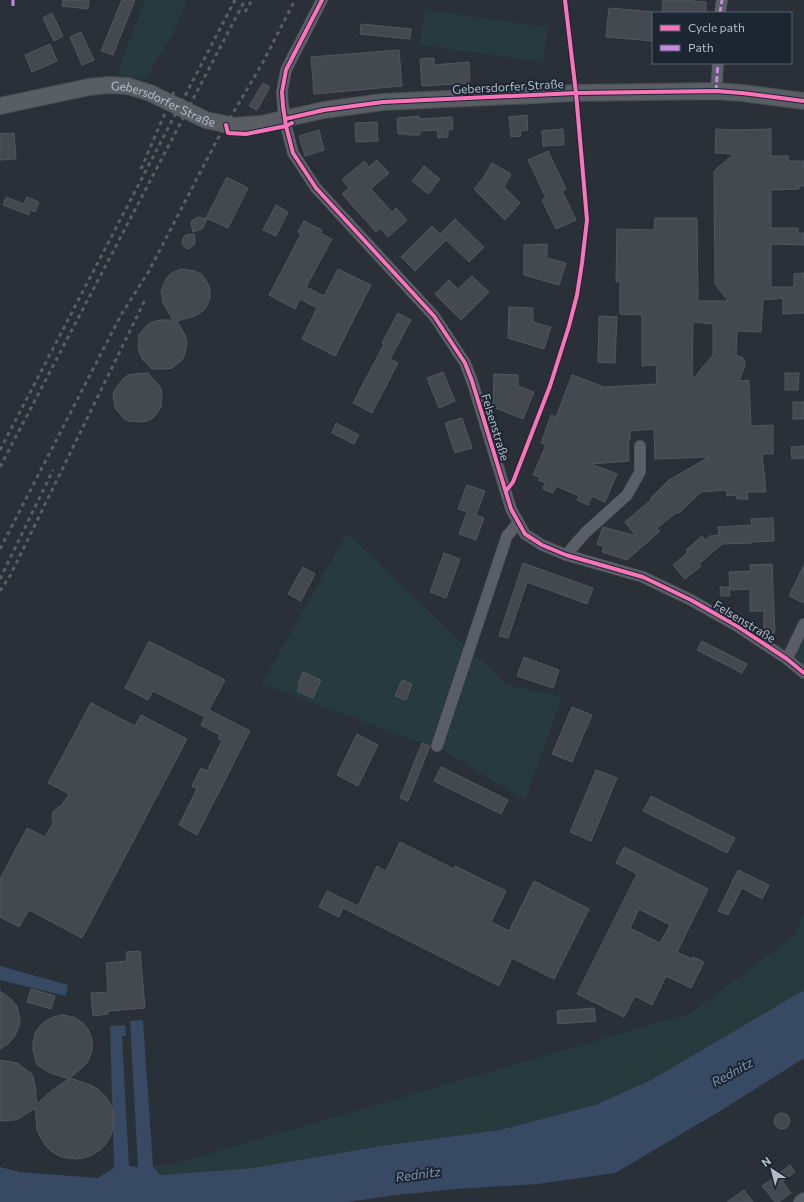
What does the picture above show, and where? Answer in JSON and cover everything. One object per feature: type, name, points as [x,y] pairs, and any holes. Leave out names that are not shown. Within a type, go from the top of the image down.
[{"type":"main road","name":"Gebersdorfer Straße","points":[[0,106],[89,87],[110,85],[128,86],[143,90],[202,118],[226,125],[243,126],[261,124],[324,110],[397,101],[576,93],[716,91],[804,101]]},
{"type":"street","name":"Felsenstraße","points":[[322,0],[286,70],[282,92],[285,119],[293,153],[316,188],[434,316],[465,363],[472,381],[511,509],[525,534],[542,545],[566,555],[643,577],[691,600],[725,619],[787,658],[804,673]]},
{"type":"street","points":[[720,12],[722,0]]},
{"type":"street","points":[[716,91],[718,64]]},
{"type":"street","points":[[566,555],[585,533],[627,495],[640,472],[640,446]]},
{"type":"street","points":[[436,746],[506,536],[518,523]]},
{"type":"street","points":[[787,658],[804,624]]},
{"type":"green space","points":[[145,0],[187,0],[174,31],[146,79],[117,75]]},
{"type":"green space","points":[[425,10],[547,27],[543,62],[420,45]]},
{"type":"green space","points":[[347,533],[507,685],[562,697],[525,800],[437,747],[408,738],[262,684]]},
{"type":"green space","points":[[804,631],[804,666],[791,656]]},
{"type":"green space","points":[[804,912],[804,990],[651,1080],[595,1105],[500,1130],[380,1146],[254,1168],[159,1175],[153,1166],[174,1164],[691,1013],[794,936]]},
{"type":"water","points":[[0,966],[68,985],[66,996],[0,980]]},
{"type":"water","name":"Rednitz","points":[[804,990],[804,1058],[722,1110],[615,1173],[538,1184],[455,1189],[347,1202],[0,1202],[0,1167],[20,1172],[97,1178],[114,1168],[110,1026],[125,1025],[126,1036],[122,1036],[129,1166],[138,1167],[130,1021],[143,1020],[153,1166],[160,1175],[254,1168],[380,1146],[500,1130],[595,1105],[651,1080]]},
{"type":"building","points":[[63,0],[89,0],[88,9],[62,6]]},
{"type":"building","points":[[122,0],[135,0],[113,55],[101,51]]},
{"type":"building","points":[[663,0],[706,2],[706,12],[662,12]]},
{"type":"building","points":[[609,8],[653,12],[652,41],[606,37]]},
{"type":"building","points":[[52,13],[63,36],[54,41],[43,18]]},
{"type":"building","points":[[361,24],[411,29],[410,39],[360,34]]},
{"type":"building","points":[[81,32],[94,60],[82,65],[70,37]]},
{"type":"building","points":[[50,44],[57,61],[32,72],[25,55]]},
{"type":"building","points":[[399,50],[402,86],[314,94],[311,57]]},
{"type":"building","points":[[434,58],[434,65],[469,62],[470,83],[422,86],[420,59]]},
{"type":"building","points":[[263,83],[270,87],[257,110],[249,106]]},
{"type":"building","points":[[527,115],[528,130],[520,131],[521,136],[511,137],[509,117]]},
{"type":"building","points":[[419,116],[419,119],[452,117],[453,129],[448,130],[448,137],[438,138],[437,130],[420,131],[420,135],[398,134],[397,118]]},
{"type":"building","points":[[377,122],[378,141],[356,142],[355,123]]},
{"type":"building","points":[[563,129],[564,145],[543,146],[542,131]]},
{"type":"building","points":[[716,129],[771,129],[771,156],[788,156],[788,161],[804,161],[804,186],[799,186],[799,189],[771,190],[771,228],[798,228],[798,233],[804,233],[804,245],[771,244],[771,287],[794,287],[794,274],[804,273],[804,313],[783,314],[783,298],[763,300],[761,332],[737,331],[736,355],[744,359],[745,366],[739,381],[749,380],[751,426],[773,425],[773,454],[762,454],[766,492],[747,492],[748,499],[737,499],[736,495],[727,496],[727,490],[701,492],[678,514],[677,512],[656,529],[660,531],[627,560],[602,552],[604,547],[597,544],[603,527],[636,536],[625,522],[652,499],[651,498],[669,480],[709,457],[655,459],[654,429],[630,431],[630,440],[628,440],[629,461],[591,464],[617,474],[605,502],[592,496],[588,505],[577,500],[579,496],[556,486],[553,493],[543,489],[545,483],[538,480],[540,477],[533,475],[546,445],[541,443],[551,415],[556,417],[572,375],[604,387],[657,384],[656,365],[642,366],[642,315],[620,314],[620,281],[616,282],[617,229],[654,230],[655,218],[697,218],[698,301],[728,301],[715,284],[714,171],[734,154],[715,153]],"holes":[[[693,322],[713,324],[713,355],[692,380]]]},
{"type":"building","points":[[319,130],[324,150],[305,156],[299,136]]},
{"type":"building","points":[[14,133],[16,159],[0,160],[0,134]]},
{"type":"building","points":[[548,151],[566,189],[562,191],[576,220],[556,229],[542,200],[546,198],[528,160]]},
{"type":"building","points":[[377,160],[389,173],[371,189],[392,212],[396,208],[407,220],[388,237],[381,228],[376,232],[342,194],[349,188],[342,180],[364,161],[369,167]]},
{"type":"building","points":[[492,163],[511,174],[504,187],[520,203],[505,220],[474,189]]},
{"type":"building","points":[[424,166],[440,179],[428,194],[412,181]]},
{"type":"building","points":[[227,177],[248,188],[228,228],[206,218]]},
{"type":"building","points":[[6,197],[24,204],[27,197],[39,202],[35,212],[30,210],[29,215],[3,205]]},
{"type":"building","points":[[276,205],[288,212],[276,236],[263,230]]},
{"type":"building","points":[[198,217],[207,219],[202,229],[193,232],[191,222]]},
{"type":"building","points":[[455,219],[484,247],[469,262],[440,234]]},
{"type":"building","points":[[304,221],[322,230],[320,233],[332,239],[306,287],[324,296],[338,269],[371,285],[335,356],[302,339],[317,308],[300,299],[295,309],[269,295],[301,234],[298,232]]},
{"type":"building","points":[[432,226],[446,240],[415,271],[401,257]]},
{"type":"building","points":[[194,234],[194,245],[188,249],[184,247],[182,243],[183,238],[186,235]]},
{"type":"building","points":[[547,244],[547,258],[566,263],[559,285],[524,275],[524,245]]},
{"type":"building","points":[[182,269],[195,271],[201,274],[208,284],[210,297],[205,309],[200,313],[177,321],[187,341],[185,354],[182,360],[172,368],[152,369],[143,360],[140,354],[138,348],[139,335],[147,325],[153,322],[159,320],[173,320],[163,303],[161,291],[170,274]]},
{"type":"building","points":[[472,276],[489,292],[461,320],[435,294],[449,280],[458,289]]},
{"type":"building","points":[[509,307],[533,308],[533,322],[551,327],[544,349],[508,338]]},
{"type":"building","points":[[398,313],[411,320],[390,359],[398,363],[372,413],[353,403],[384,344],[382,343]]},
{"type":"building","points":[[599,316],[617,317],[615,363],[598,362]]},
{"type":"building","points":[[443,372],[455,401],[439,408],[427,378]]},
{"type":"building","points":[[148,373],[161,389],[161,407],[153,418],[147,421],[128,421],[123,418],[115,408],[113,395],[115,389],[128,375]]},
{"type":"building","points":[[785,373],[799,373],[798,390],[785,390]]},
{"type":"building","points":[[494,374],[518,375],[518,386],[534,392],[523,419],[493,407]]},
{"type":"building","points":[[793,402],[804,402],[803,419],[793,419]]},
{"type":"building","points":[[462,418],[472,448],[455,453],[445,423]]},
{"type":"building","points":[[336,423],[359,435],[354,444],[332,433]]},
{"type":"building","points":[[804,446],[804,458],[792,459],[791,447]]},
{"type":"building","points":[[467,485],[485,491],[476,515],[484,518],[476,540],[459,534],[467,512],[458,509]]},
{"type":"building","points":[[773,518],[774,541],[722,544],[699,564],[701,566],[685,579],[673,565],[688,552],[686,550],[702,536],[705,540],[710,536],[719,535],[718,527],[752,525],[751,519]]},
{"type":"building","points":[[444,553],[460,559],[446,598],[430,592]]},
{"type":"building","points":[[523,563],[593,588],[587,604],[527,582],[508,638],[499,636]]},
{"type":"building","points":[[772,564],[775,633],[764,633],[764,611],[750,611],[750,589],[730,590],[729,572],[751,571],[750,565]]},
{"type":"building","points":[[804,565],[804,603],[789,596]]},
{"type":"building","points":[[303,567],[315,574],[301,601],[288,594]]},
{"type":"building","points":[[720,587],[729,587],[730,596],[721,596]]},
{"type":"building","points":[[149,641],[225,680],[209,710],[250,731],[197,835],[179,825],[197,789],[192,786],[201,768],[207,771],[222,741],[218,738],[220,735],[201,725],[205,717],[153,691],[148,700],[125,688]]},
{"type":"building","points":[[702,641],[747,664],[742,673],[697,650]]},
{"type":"building","points":[[524,657],[559,670],[553,688],[517,676]]},
{"type":"building","points":[[303,672],[321,680],[313,698],[297,691]]},
{"type":"building","points":[[402,680],[412,684],[406,700],[395,696]]},
{"type":"building","points":[[91,703],[135,726],[141,715],[187,739],[82,938],[29,910],[19,927],[0,917],[0,879],[27,828],[45,837],[53,823],[53,812],[62,805],[69,794],[48,783]]},
{"type":"building","points":[[572,707],[592,715],[572,762],[552,754]]},
{"type":"building","points":[[357,734],[378,745],[358,786],[337,775]]},
{"type":"building","points":[[422,743],[430,746],[408,801],[400,798]]},
{"type":"building","points":[[441,767],[508,800],[501,814],[434,781]]},
{"type":"building","points":[[596,770],[617,778],[591,841],[570,832]]},
{"type":"building","points":[[651,796],[735,838],[727,853],[643,811]]},
{"type":"building","points":[[400,842],[454,869],[455,866],[506,891],[491,922],[509,931],[534,881],[589,909],[554,979],[512,958],[499,986],[343,908],[339,917],[319,907],[327,891],[358,906],[377,866],[386,871]]},
{"type":"building","points":[[624,847],[708,889],[677,952],[692,959],[693,957],[704,962],[691,988],[666,976],[652,1005],[635,996],[624,1017],[577,994],[637,874],[616,863]],"holes":[[[639,909],[670,925],[660,943],[630,928]]]},
{"type":"building","points":[[738,870],[769,885],[762,899],[742,888],[728,915],[718,911]]},
{"type":"building","points":[[140,951],[145,1008],[108,1011],[108,1014],[93,1016],[91,993],[108,992],[106,963],[127,961],[126,952]]},
{"type":"building","points":[[31,989],[55,996],[51,1009],[27,1002]]},
{"type":"building","points":[[0,991],[11,999],[17,1006],[20,1020],[15,1036],[8,1044],[0,1049]]},
{"type":"building","points":[[594,1008],[596,1021],[558,1024],[557,1011]]},
{"type":"building","points":[[63,1015],[74,1017],[84,1024],[92,1039],[92,1051],[88,1061],[70,1078],[91,1085],[99,1090],[110,1103],[114,1120],[110,1137],[106,1144],[92,1155],[76,1159],[59,1156],[45,1145],[37,1130],[35,1108],[15,1120],[0,1121],[0,1060],[17,1063],[32,1074],[37,1104],[51,1091],[69,1079],[50,1073],[37,1065],[33,1050],[35,1033],[39,1027],[53,1017]]},
{"type":"building","points":[[779,1113],[785,1113],[790,1118],[788,1127],[785,1129],[779,1129],[774,1124],[774,1118]]},
{"type":"building","points":[[790,1165],[795,1172],[783,1181],[778,1174]]},
{"type":"building","points":[[778,1175],[791,1193],[778,1202],[775,1202],[762,1186]]},
{"type":"building","points":[[744,1190],[753,1202],[727,1202]]},
{"type":"railway","points":[[0,450],[235,0]]},
{"type":"railway","points":[[0,467],[245,0]]},
{"type":"railway","points":[[245,12],[252,0]]},
{"type":"railway","points":[[0,549],[121,315],[149,271],[217,140],[262,64],[295,0]]},
{"type":"railway","points":[[141,169],[174,92]]},
{"type":"railway","points":[[0,591],[10,576],[146,298]]},
{"type":"railway","points":[[0,579],[53,470]]},
{"type":"marked path","points":[[13,0],[13,6]]},
{"type":"marked path","points":[[720,12],[722,0]]},
{"type":"marked path","points":[[716,91],[718,64]]},
{"type":"cycle path","points":[[322,0],[286,70],[282,92],[283,106],[286,126],[293,153],[316,188],[434,316],[465,363],[472,381],[511,509],[525,534],[542,545],[566,555],[643,577],[691,600],[737,626],[787,659],[804,673]]},
{"type":"cycle path","points":[[506,491],[513,482],[550,386],[569,326],[577,295],[582,263],[587,220],[576,93],[565,0]]},
{"type":"cycle path","points":[[285,119],[324,110],[383,102],[576,93],[716,91],[804,101]]},
{"type":"cycle path","points":[[226,125],[228,133],[246,134],[286,126],[292,123]]}]
